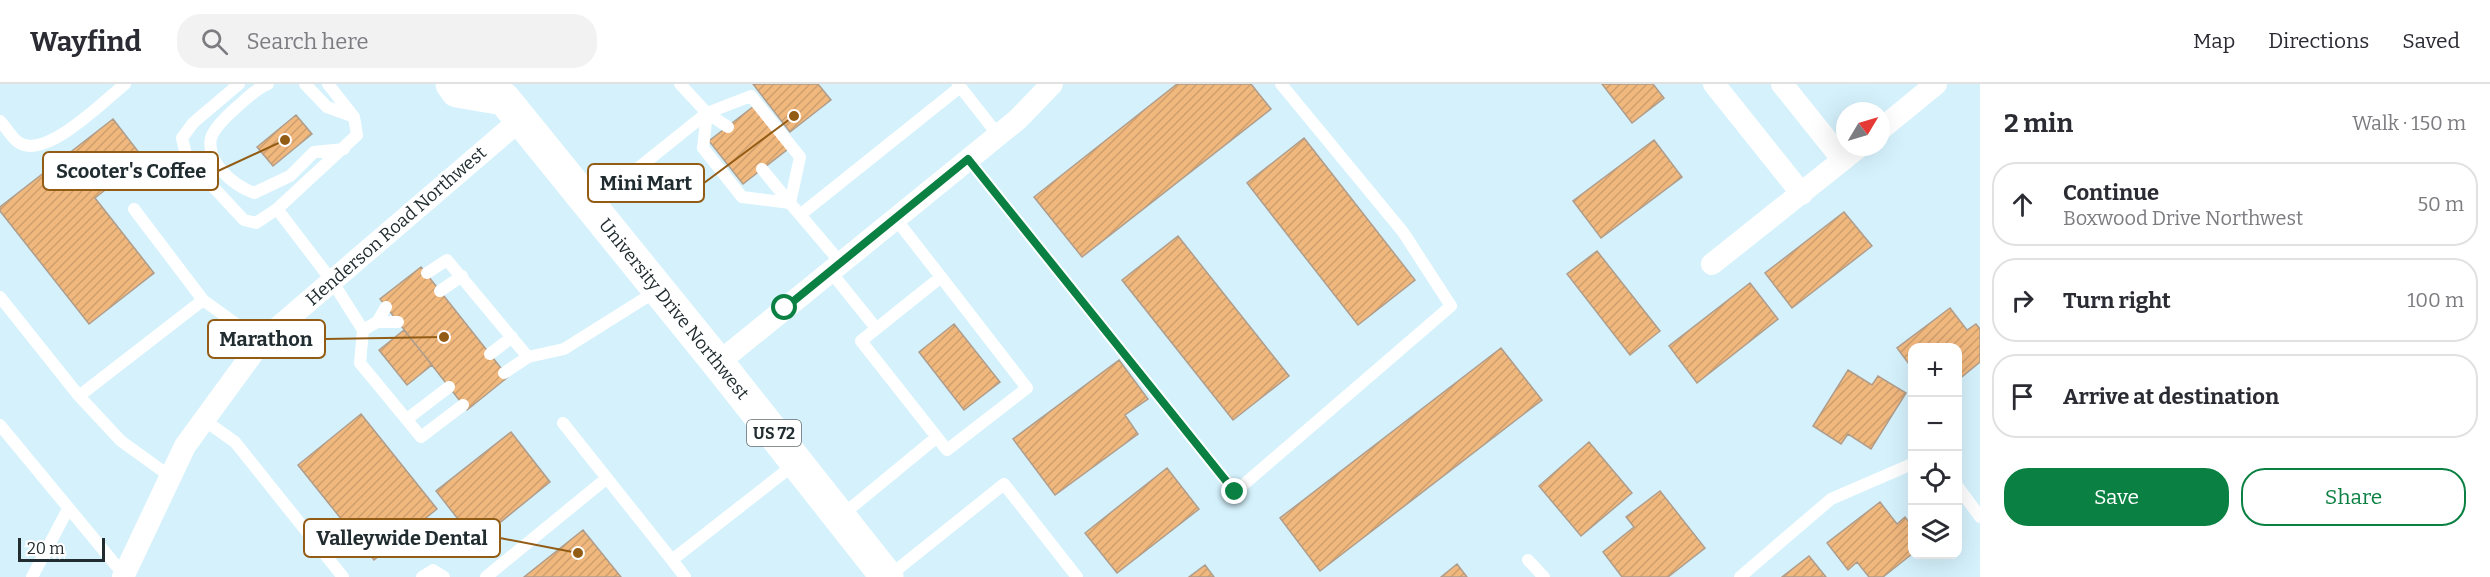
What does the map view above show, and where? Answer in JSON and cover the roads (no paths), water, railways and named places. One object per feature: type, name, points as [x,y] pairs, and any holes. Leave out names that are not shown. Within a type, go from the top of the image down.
[{"type":"highway","points":[[452,84],[457,90],[510,101]]},
{"type":"highway","name":"University Drive Northwest","points":[[510,101],[591,206],[888,577]]},
{"type":"street","points":[[718,363],[1017,120],[1052,84]]},
{"type":"street","points":[[1714,84],[1802,194]]},
{"type":"street","points":[[1782,84],[1836,139]]},
{"type":"street","points":[[1890,122],[1936,84]]},
{"type":"street","name":"Henderson Road Northwest","points":[[123,576],[185,446],[261,342],[332,281],[510,101]]},
{"type":"street","points":[[1712,264],[1849,156]]},
{"type":"lane","points":[[0,121],[20,144],[36,147],[53,141],[125,84]]},
{"type":"lane","points":[[238,84],[193,123],[182,138],[187,159],[244,220],[256,223],[277,209],[357,135],[354,117],[328,84]]},
{"type":"lane","points":[[268,84],[259,88],[232,112],[212,136],[211,154],[227,176],[240,188],[254,193],[290,176],[314,152],[344,149]]},
{"type":"lane","points":[[305,84],[327,107],[354,117]]},
{"type":"lane","points":[[680,84],[707,113],[728,127]]},
{"type":"lane","points":[[968,159],[1235,492],[1451,306],[1403,232],[1281,84]]},
{"type":"lane","points":[[800,215],[959,85],[998,135]]},
{"type":"lane","points":[[591,206],[707,113],[751,96],[800,158],[790,203]]},
{"type":"lane","points":[[707,113],[704,148],[742,197],[790,203]]},
{"type":"lane","points":[[762,169],[800,215],[876,328]]},
{"type":"lane","points":[[134,209],[203,300],[261,342]]},
{"type":"lane","points":[[277,209],[332,281],[363,330],[360,363],[421,437],[463,405]]},
{"type":"lane","points":[[895,218],[941,277],[1027,388],[947,450],[861,341],[941,277]]},
{"type":"lane","points":[[427,273],[447,260],[528,357]]},
{"type":"lane","points":[[440,291],[462,276]]},
{"type":"lane","points":[[504,373],[528,357],[564,348],[659,290]]},
{"type":"lane","points":[[0,297],[79,396],[121,441],[171,477]]},
{"type":"lane","points":[[79,396],[203,300]]},
{"type":"lane","points":[[363,330],[377,322],[386,307]]},
{"type":"lane","points":[[377,322],[398,322]]},
{"type":"lane","points":[[490,354],[512,337]]},
{"type":"lane","points":[[407,419],[449,387]]},
{"type":"lane","points":[[204,420],[235,442],[343,577]]},
{"type":"lane","points":[[563,423],[685,577]]},
{"type":"lane","points":[[0,426],[123,576]]},
{"type":"lane","points":[[840,517],[937,437]]},
{"type":"lane","points":[[672,560],[796,462]]},
{"type":"lane","points":[[1740,577],[1831,499],[1908,466]]},
{"type":"lane","points":[[486,577],[607,478]]},
{"type":"lane","points":[[888,577],[1004,484],[1077,577]]},
{"type":"lane","points":[[1962,492],[1980,517]]},
{"type":"lane","points":[[32,577],[68,509]]},
{"type":"lane","points":[[1528,560],[1544,577]]},
{"type":"lane","points":[[422,577],[433,570],[444,577]]},
{"type":"place","name":"Mini Mart","points":[[794,116]]},
{"type":"place","name":"Scooter's Coffee","points":[[285,140]]},
{"type":"place","name":"Marathon","points":[[444,337]]},
{"type":"place","name":"Valleywide Dental","points":[[578,553]]}]
